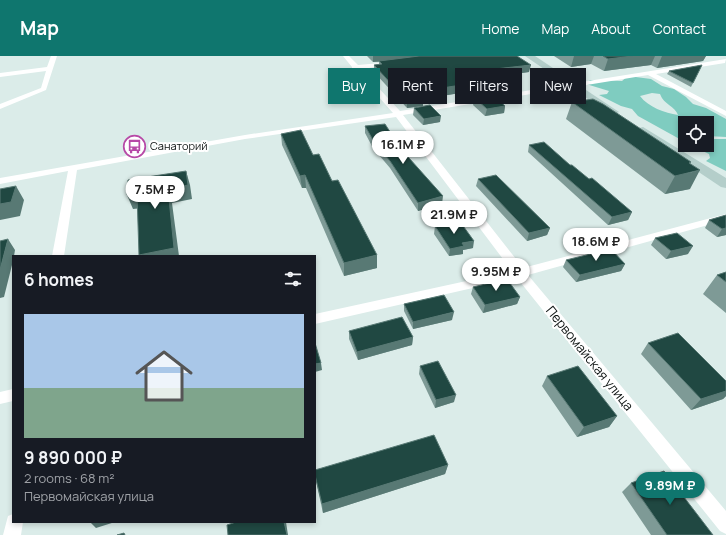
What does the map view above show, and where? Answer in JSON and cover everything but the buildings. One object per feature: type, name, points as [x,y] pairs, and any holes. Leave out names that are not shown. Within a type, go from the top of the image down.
[{"type":"street","points":[[0,107],[44,89],[54,56]]},
{"type":"street","name":"Первомайская улица","points":[[346,56],[354,68]]},
{"type":"street","points":[[529,56],[547,68]]},
{"type":"street","points":[[714,56],[725,61]]},
{"type":"street","points":[[586,83],[725,61]]},
{"type":"street","points":[[354,68],[401,62]]},
{"type":"street","points":[[0,75],[50,69]]},
{"type":"street","points":[[649,73],[726,114]]},
{"type":"street","points":[[0,181],[245,137],[530,92]]},
{"type":"street","points":[[586,94],[726,184]]},
{"type":"street","name":"Первомайская улица","points":[[380,95],[398,114],[520,273],[726,525]]},
{"type":"street","points":[[58,255],[73,168]]},
{"type":"street","points":[[316,319],[520,273],[726,217]]},
{"type":"street","points":[[0,398],[12,395]]},
{"type":"street","points":[[12,535],[14,523]]},
{"type":"green space","points":[[628,76],[651,79],[662,86],[674,89],[693,104],[706,108],[726,119],[726,137],[714,136],[714,116],[678,116],[678,138],[638,116],[632,109],[621,106],[599,95],[607,94],[609,91],[586,84],[590,80],[622,81]],"holes":[[[652,93],[660,94],[662,98],[677,112],[678,115],[657,109],[643,100],[640,96]]]},
{"type":"green space","points":[[714,139],[726,139],[726,171],[706,161],[710,158],[709,154],[705,152],[714,152]]},
{"type":"place","name":"Санаторий","points":[[135,146]]}]
